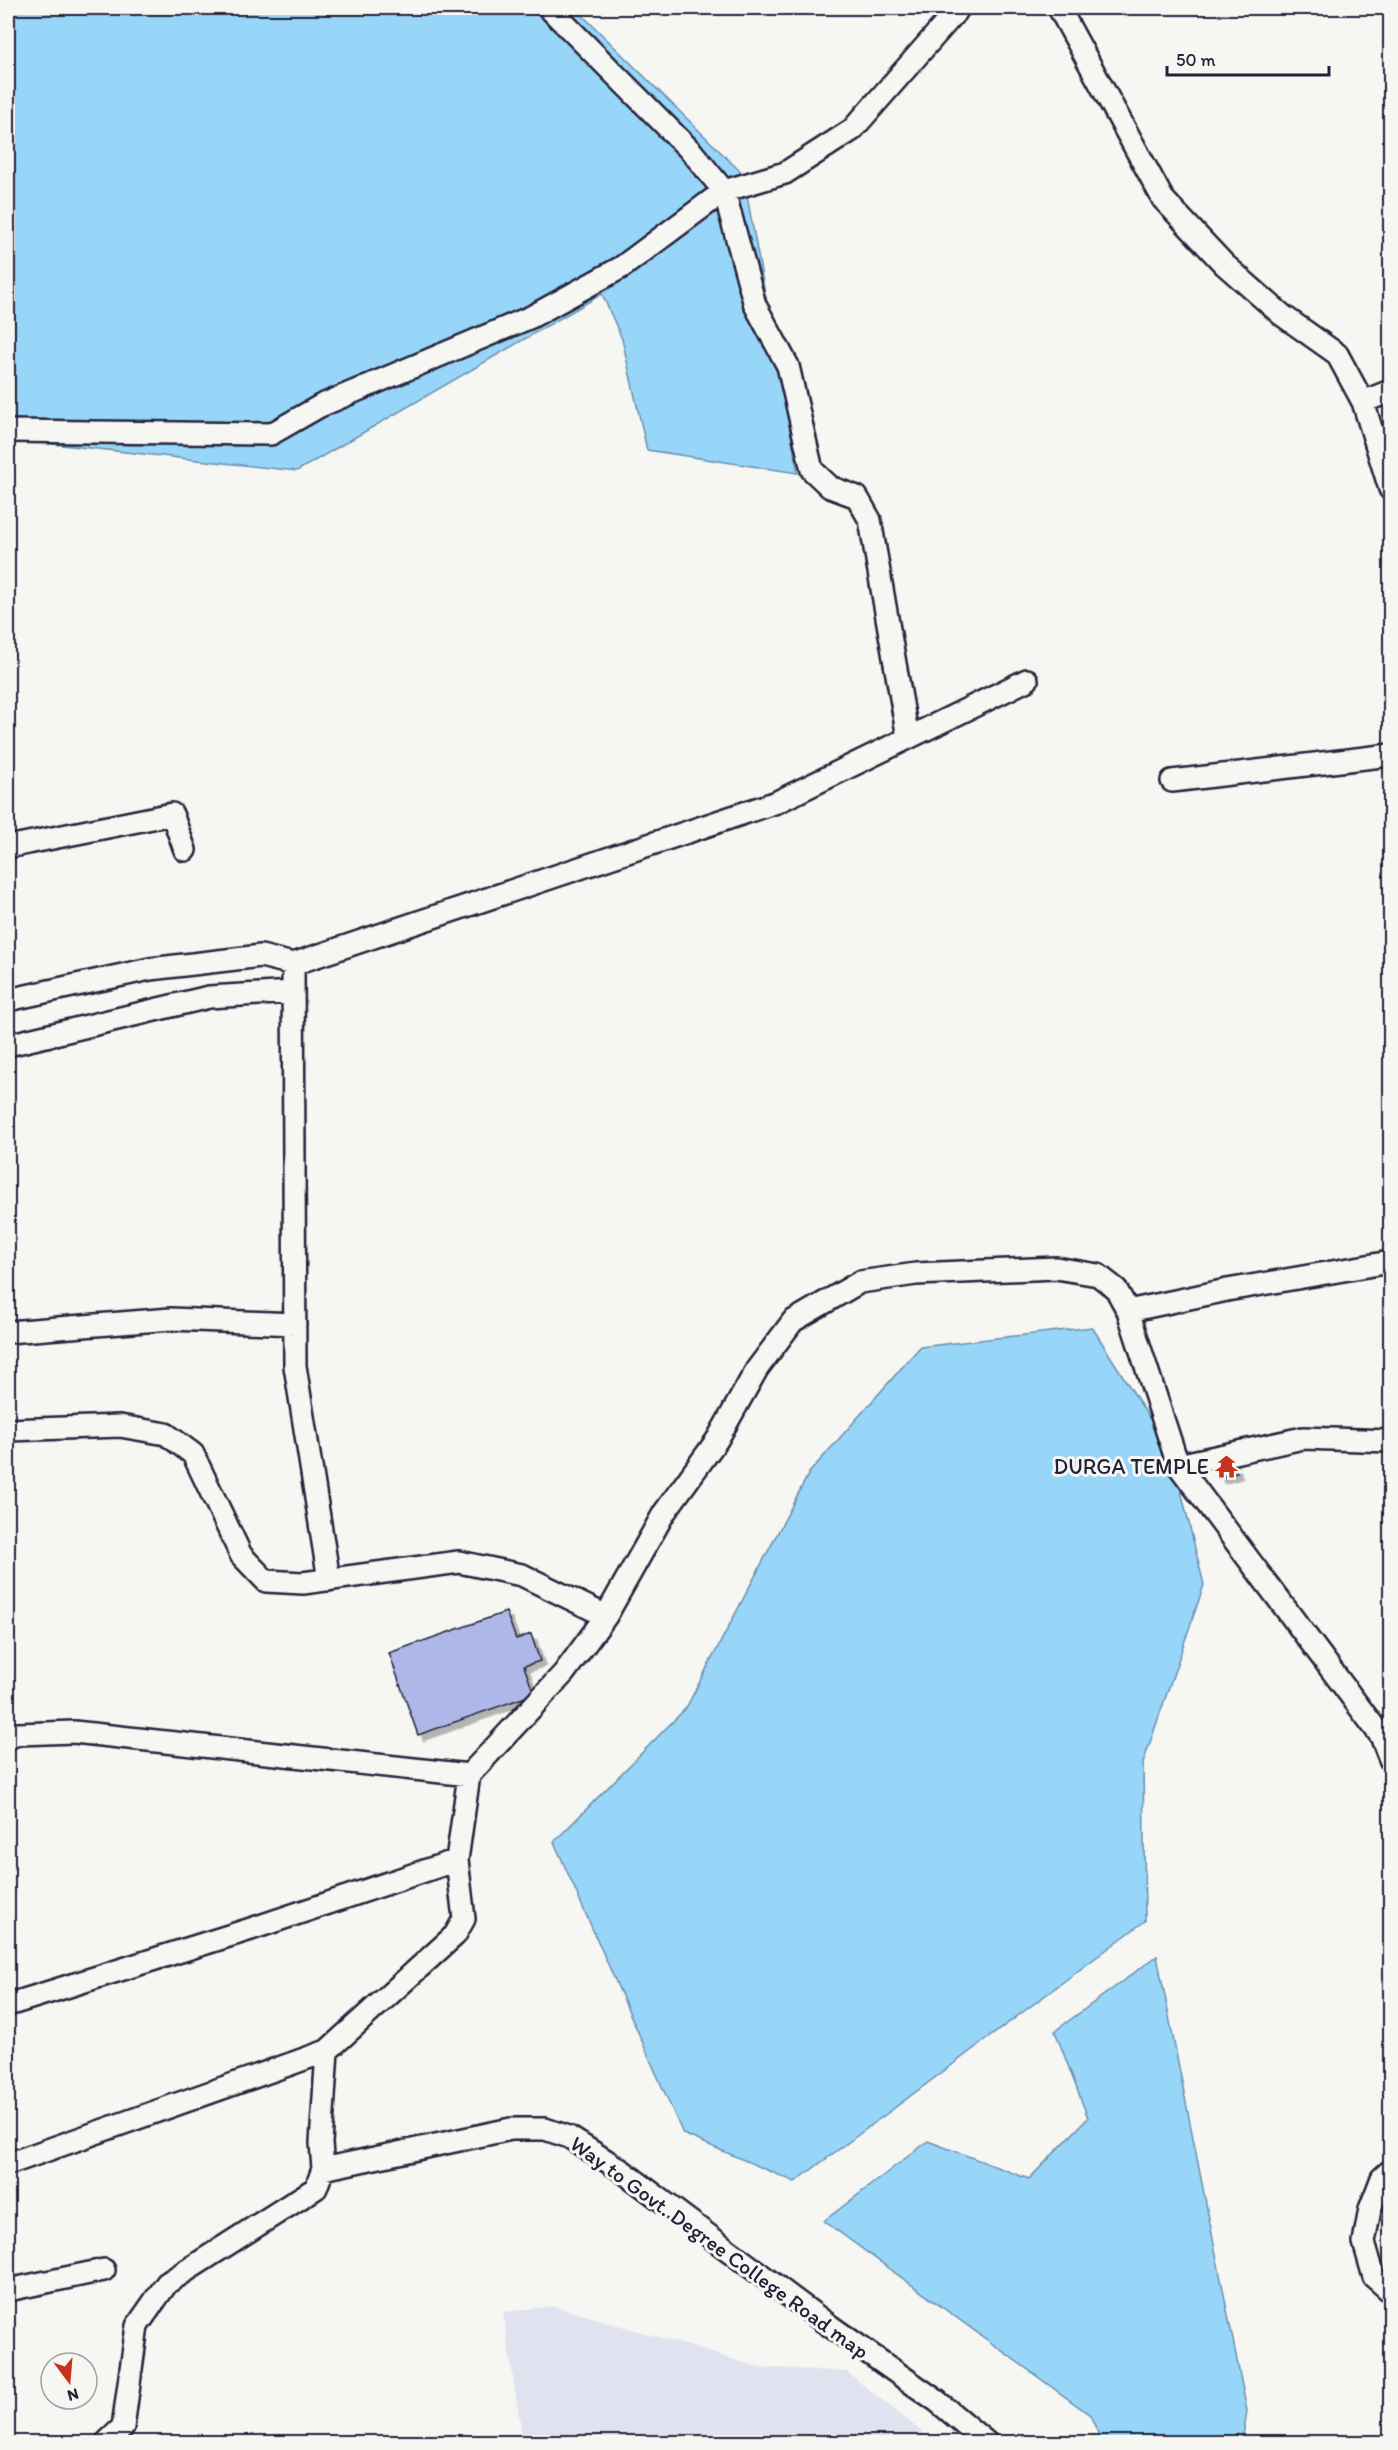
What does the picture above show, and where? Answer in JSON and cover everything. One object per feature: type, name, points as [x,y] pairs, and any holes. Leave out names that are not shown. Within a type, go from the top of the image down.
[{"type":"street","points":[[549,8],[692,152],[724,191],[755,306],[788,366],[812,470],[830,487],[858,497],[870,520],[908,738]]},
{"type":"street","points":[[8,431],[271,434],[320,406],[531,317],[622,267],[724,191],[785,173],[852,130],[959,8]]},
{"type":"street","points":[[1059,8],[1163,199],[1224,264],[1281,315],[1337,354],[1363,402],[1390,489]]},
{"type":"street","points":[[1363,402],[1390,392]]},
{"type":"street","points":[[8,1000],[150,969],[261,956],[293,964],[777,802],[1027,680]]},
{"type":"street","points":[[1172,781],[1390,755]]},
{"type":"street","points":[[8,847],[172,814],[185,850]]},
{"type":"street","points":[[293,964],[295,1366],[329,1580]]},
{"type":"street","points":[[8,1045],[209,997],[293,992]]},
{"type":"street","points":[[1128,1311],[1227,1290],[1390,1262]]},
{"type":"street","points":[[8,2164],[327,2051],[455,1935],[464,1919],[457,1860],[469,1775],[564,1673],[606,1616],[664,1513],[717,1440],[757,1369],[793,1321],[860,1282],[916,1274],[1056,1268],[1098,1275],[1116,1289],[1128,1311],[1178,1465],[1386,1734],[1390,1759]]},
{"type":"street","points":[[8,1332],[171,1319],[295,1324]]},
{"type":"street","points":[[8,1430],[120,1426],[166,1434],[194,1454],[241,1555],[266,1581],[303,1583],[459,1562],[522,1575],[606,1616]]},
{"type":"street","points":[[1178,1465],[1303,1438],[1390,1442]]},
{"type":"street","points":[[8,1738],[18,1734],[74,1732],[469,1775]]},
{"type":"street","points":[[8,2005],[251,1929],[457,1860]]},
{"type":"street","points":[[107,2442],[123,2427],[136,2326],[167,2283],[316,2188],[323,2169],[321,2143],[327,2051]]},
{"type":"street","name":"Way to Govt. Degree College Road map","points":[[323,2169],[511,2129],[545,2129],[569,2137],[621,2170],[823,2321],[937,2402],[986,2442]]},
{"type":"street","points":[[1390,2171],[1382,2178],[1370,2209],[1364,2242],[1374,2277],[1390,2291]]},
{"type":"street","points":[[8,2290],[104,2270]]},
{"type":"shaded area","points":[[554,2306],[759,2367],[847,2372],[935,2442],[523,2442],[503,2312]]},
{"type":"water","points":[[8,8],[575,8],[743,174],[798,473],[647,450],[622,339],[602,294],[297,471],[8,439]]},
{"type":"water","points":[[1092,1327],[1172,1454],[1204,1585],[1143,1763],[1145,1921],[795,2182],[683,2134],[554,1842],[686,1708],[809,1473],[920,1347]]},
{"type":"water","points":[[1157,1956],[1247,2411],[1242,2442],[1102,2442],[1090,2415],[824,2221],[928,2141],[1029,2179],[1088,2118],[1055,2031]]},
{"type":"building","points":[[1233,1460],[1237,1473],[1219,1478],[1214,1465]]},
{"type":"building","points":[[506,1612],[516,1639],[531,1634],[540,1661],[524,1666],[534,1694],[418,1735],[389,1653]]},
{"type":"place","name":"DURGA TEMPLE","points":[[1227,1466]]}]
